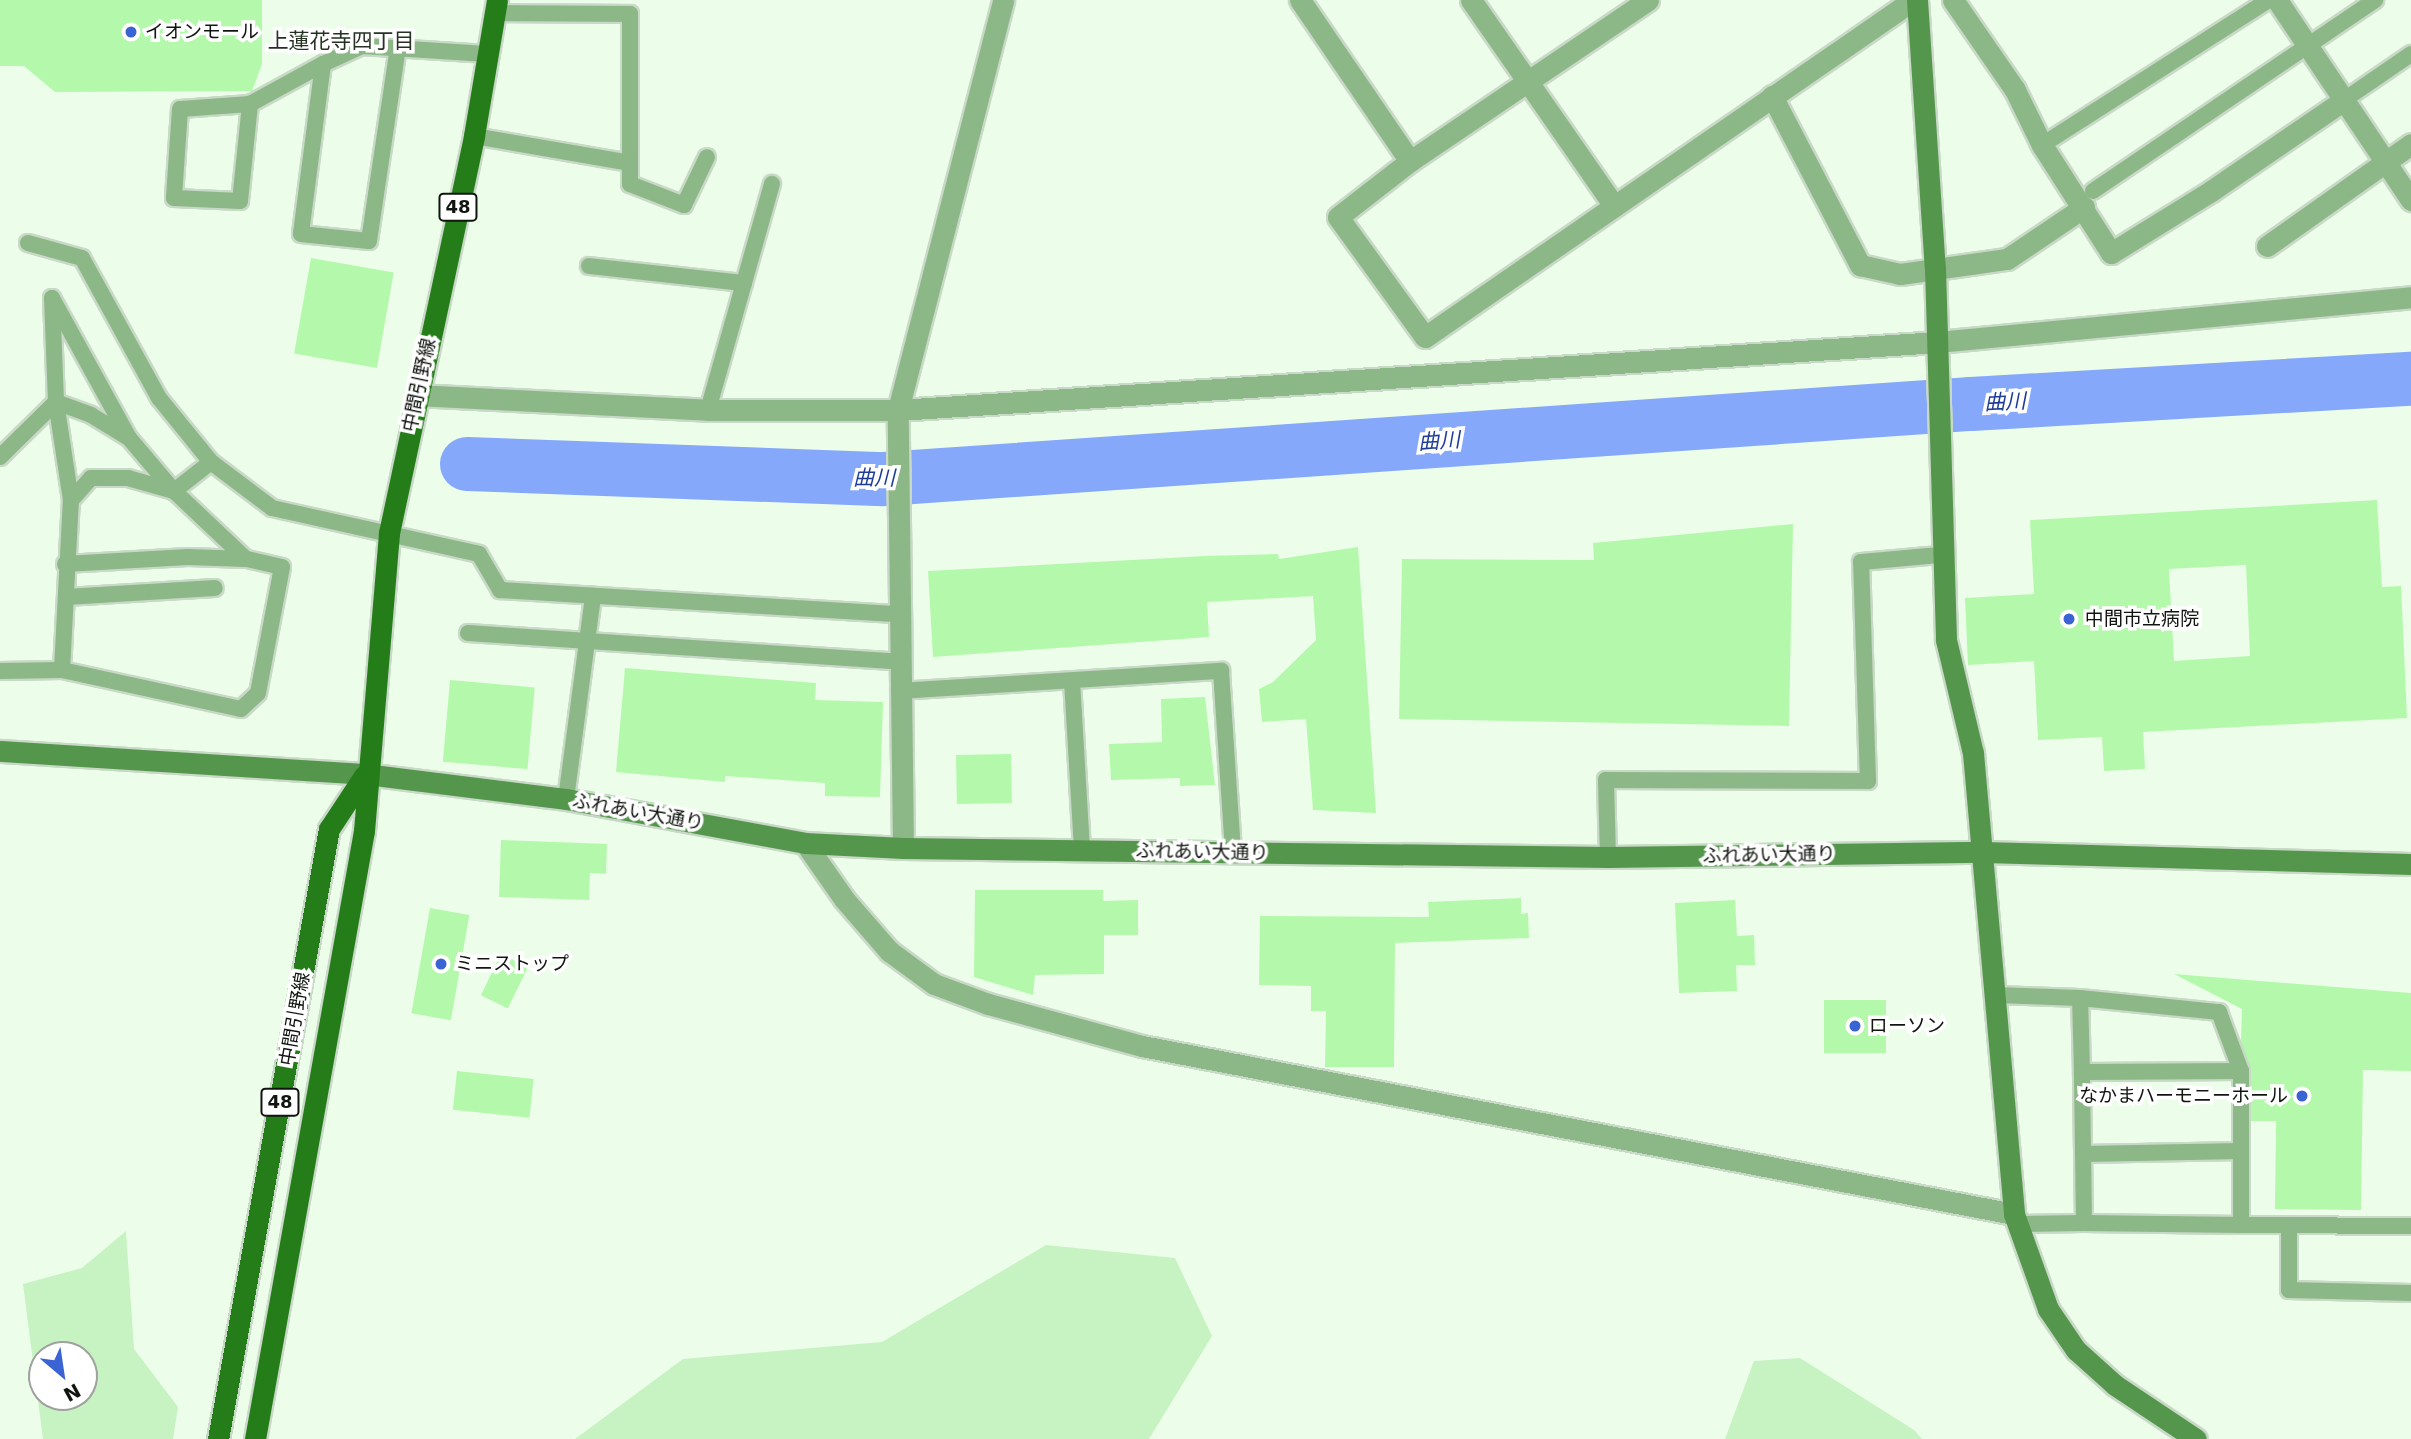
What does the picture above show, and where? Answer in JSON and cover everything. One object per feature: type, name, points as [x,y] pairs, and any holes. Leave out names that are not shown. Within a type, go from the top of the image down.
[{"type":"main road","name":"中間引野線","points":[[255,1439],[364,831],[365,775],[389,533],[474,136],[495,7]]},
{"type":"main road","name":"中間引野線","points":[[218,1439],[329,829],[365,775]]},
{"type":"street","points":[[903,848],[895,439],[898,410],[1003,0]]},
{"type":"street","points":[[1300,0],[1410,162]]},
{"type":"street","points":[[1471,0],[1614,205]]},
{"type":"street","points":[[1646,0],[1410,162],[1338,217],[1425,337],[1915,0],[1935,268],[1941,463],[1940,555],[1946,640],[1973,753],[2016,1219],[2048,1309],[2076,1350],[2115,1385],[2196,1439]]},
{"type":"street","points":[[1953,0],[2015,90],[2042,145],[2088,199],[2111,253],[2211,191],[2344,100]]},
{"type":"street","points":[[2277,0],[2411,200]]},
{"type":"street","points":[[1772,96],[1860,265],[1900,274],[2007,259],[2088,199]]},
{"type":"street","points":[[2267,246],[2411,144]]},
{"type":"street","points":[[415,405],[898,410],[1937,342],[2411,298]]},
{"type":"street","name":"ふれあい大通り","points":[[0,751],[365,775],[566,799],[805,843],[903,848],[1608,857],[1984,852],[2411,864]]},
{"type":"street","points":[[805,843],[844,899],[889,951],[934,984],[988,1004],[1142,1046],[2016,1219]]},
{"type":"lane","points":[[2042,145],[2269,0]]},
{"type":"lane","points":[[2088,199],[2375,0]]},
{"type":"lane","points":[[495,7],[630,15],[630,184],[684,205],[707,157]]},
{"type":"lane","points":[[250,104],[240,201],[174,198],[180,109],[250,104],[362,46],[487,54]]},
{"type":"lane","points":[[323,64],[301,234],[369,241],[398,48]]},
{"type":"lane","points":[[2344,100],[2411,54]]},
{"type":"lane","points":[[474,136],[630,163]]},
{"type":"lane","points":[[708,410],[772,184]]},
{"type":"lane","points":[[28,243],[82,258],[159,398],[211,462],[272,508],[479,554],[500,590],[898,614]]},
{"type":"lane","points":[[589,266],[744,284]]},
{"type":"lane","points":[[62,670],[65,564],[71,500],[56,402],[52,298],[129,438],[174,491],[246,559]]},
{"type":"lane","points":[[56,402],[91,415],[129,438]]},
{"type":"lane","points":[[0,457],[56,402]]},
{"type":"lane","points":[[174,491],[211,462]]},
{"type":"lane","points":[[71,500],[90,478],[128,478],[174,491]]},
{"type":"lane","points":[[1608,857],[1606,780],[1868,781],[1861,562],[1940,555]]},
{"type":"lane","points":[[0,671],[62,670],[241,709],[258,692],[282,567],[246,559],[188,557],[65,564]]},
{"type":"lane","points":[[66,597],[215,588]]},
{"type":"lane","points":[[566,799],[593,596]]},
{"type":"lane","points":[[468,633],[587,644],[899,662]]},
{"type":"lane","points":[[899,691],[1221,671],[1233,852]]},
{"type":"lane","points":[[1072,681],[1082,850]]},
{"type":"lane","points":[[1997,995],[2080,998],[2219,1012],[2241,1071],[2241,1225]]},
{"type":"lane","points":[[2080,998],[2084,1223]]},
{"type":"lane","points":[[2082,1072],[2241,1071]]},
{"type":"lane","points":[[2083,1154],[2241,1151]]},
{"type":"lane","points":[[2016,1219],[2084,1223],[2411,1226]]},
{"type":"lane","points":[[2289,1225],[2289,1290],[2411,1293]]},
{"type":"green space","points":[[126,1231],[134,1349],[178,1407],[173,1439],[43,1439],[39,1411],[98,1411],[98,1341],[30,1341],[23,1284],[82,1268]]},
{"type":"green space","points":[[1046,1245],[1175,1258],[1212,1336],[1149,1439],[575,1439],[683,1359],[882,1342]]},
{"type":"green space","points":[[1800,1358],[1914,1430],[1922,1439],[1725,1439],[1754,1361]]},
{"type":"building","name":"イオンモール","points":[[0,0],[262,0],[262,64],[252,91],[55,92],[24,66],[0,66]]},
{"type":"building","points":[[311,258],[394,273],[377,368],[294,354]]},
{"type":"building","name":"中間市立病院","points":[[2377,500],[2382,587],[2401,586],[2407,718],[2143,732],[2145,769],[2104,771],[2102,737],[2038,740],[2034,661],[1968,665],[1965,598],[2034,594],[2030,520]],"holes":[[[2246,565],[2250,656],[2174,661],[2169,569]]]},
{"type":"building","points":[[1793,524],[1789,726],[1399,719],[1402,559],[1594,560],[1593,543]]},
{"type":"building","points":[[1358,547],[1376,813],[1313,810],[1306,719],[1262,722],[1259,689],[1273,682],[1316,640],[1313,596],[1207,602],[1209,637],[933,657],[928,571],[1205,556],[1278,554],[1279,559]]},
{"type":"building","points":[[625,668],[816,683],[815,700],[883,702],[880,797],[825,796],[825,783],[725,776],[725,782],[616,772]]},
{"type":"building","points":[[450,680],[535,687],[528,769],[443,762]]},
{"type":"building","points":[[1205,697],[1215,785],[1180,786],[1180,778],[1111,780],[1109,744],[1162,742],[1161,699]]},
{"type":"building","points":[[1011,754],[1012,803],[957,804],[956,755]]},
{"type":"building","points":[[501,840],[607,844],[606,874],[590,873],[589,900],[499,897]]},
{"type":"building","points":[[975,890],[1103,890],[1103,901],[1138,900],[1138,935],[1104,935],[1104,974],[1035,975],[1033,995],[974,977]]},
{"type":"building","points":[[1521,898],[1521,914],[1528,913],[1529,938],[1395,943],[1394,1067],[1325,1067],[1326,1011],[1311,1011],[1311,986],[1259,985],[1260,916],[1429,917],[1428,902]]},
{"type":"building","points":[[1735,900],[1737,936],[1754,935],[1755,965],[1736,965],[1737,991],[1679,993],[1675,903]]},
{"type":"building","name":"ミニストップ","points":[[430,908],[469,915],[451,1020],[411,1013]]},
{"type":"building","points":[[501,954],[528,967],[508,1008],[481,995]]},
{"type":"building","name":"なかまハーモニーホール","points":[[2174,974],[2411,993],[2411,1071],[2363,1070],[2361,1210],[2275,1209],[2276,1121],[2251,1121],[2251,1071],[2241,1042],[2242,1009]]},
{"type":"building","name":"ローソン","points":[[1824,1000],[1886,1000],[1886,1053],[1824,1053]]},
{"type":"building","points":[[457,1071],[534,1079],[530,1118],[453,1110]]},
{"type":"waterway","name":"曲川","points":[[467,464],[884,479],[1971,404],[2411,379]]},
{"type":"place","name":"イオンモール","points":[[131,32]]},
{"type":"place","name":"中間市立病院","points":[[2069,619]]},
{"type":"place","name":"ミニストップ","points":[[441,964]]},
{"type":"place","name":"ローソン","points":[[1855,1026]]},
{"type":"place","name":"なかまハーモニーホール","points":[[2302,1096]]},
{"type":"district","name":"上蓮花寺四丁目","points":[[341,41]]}]
